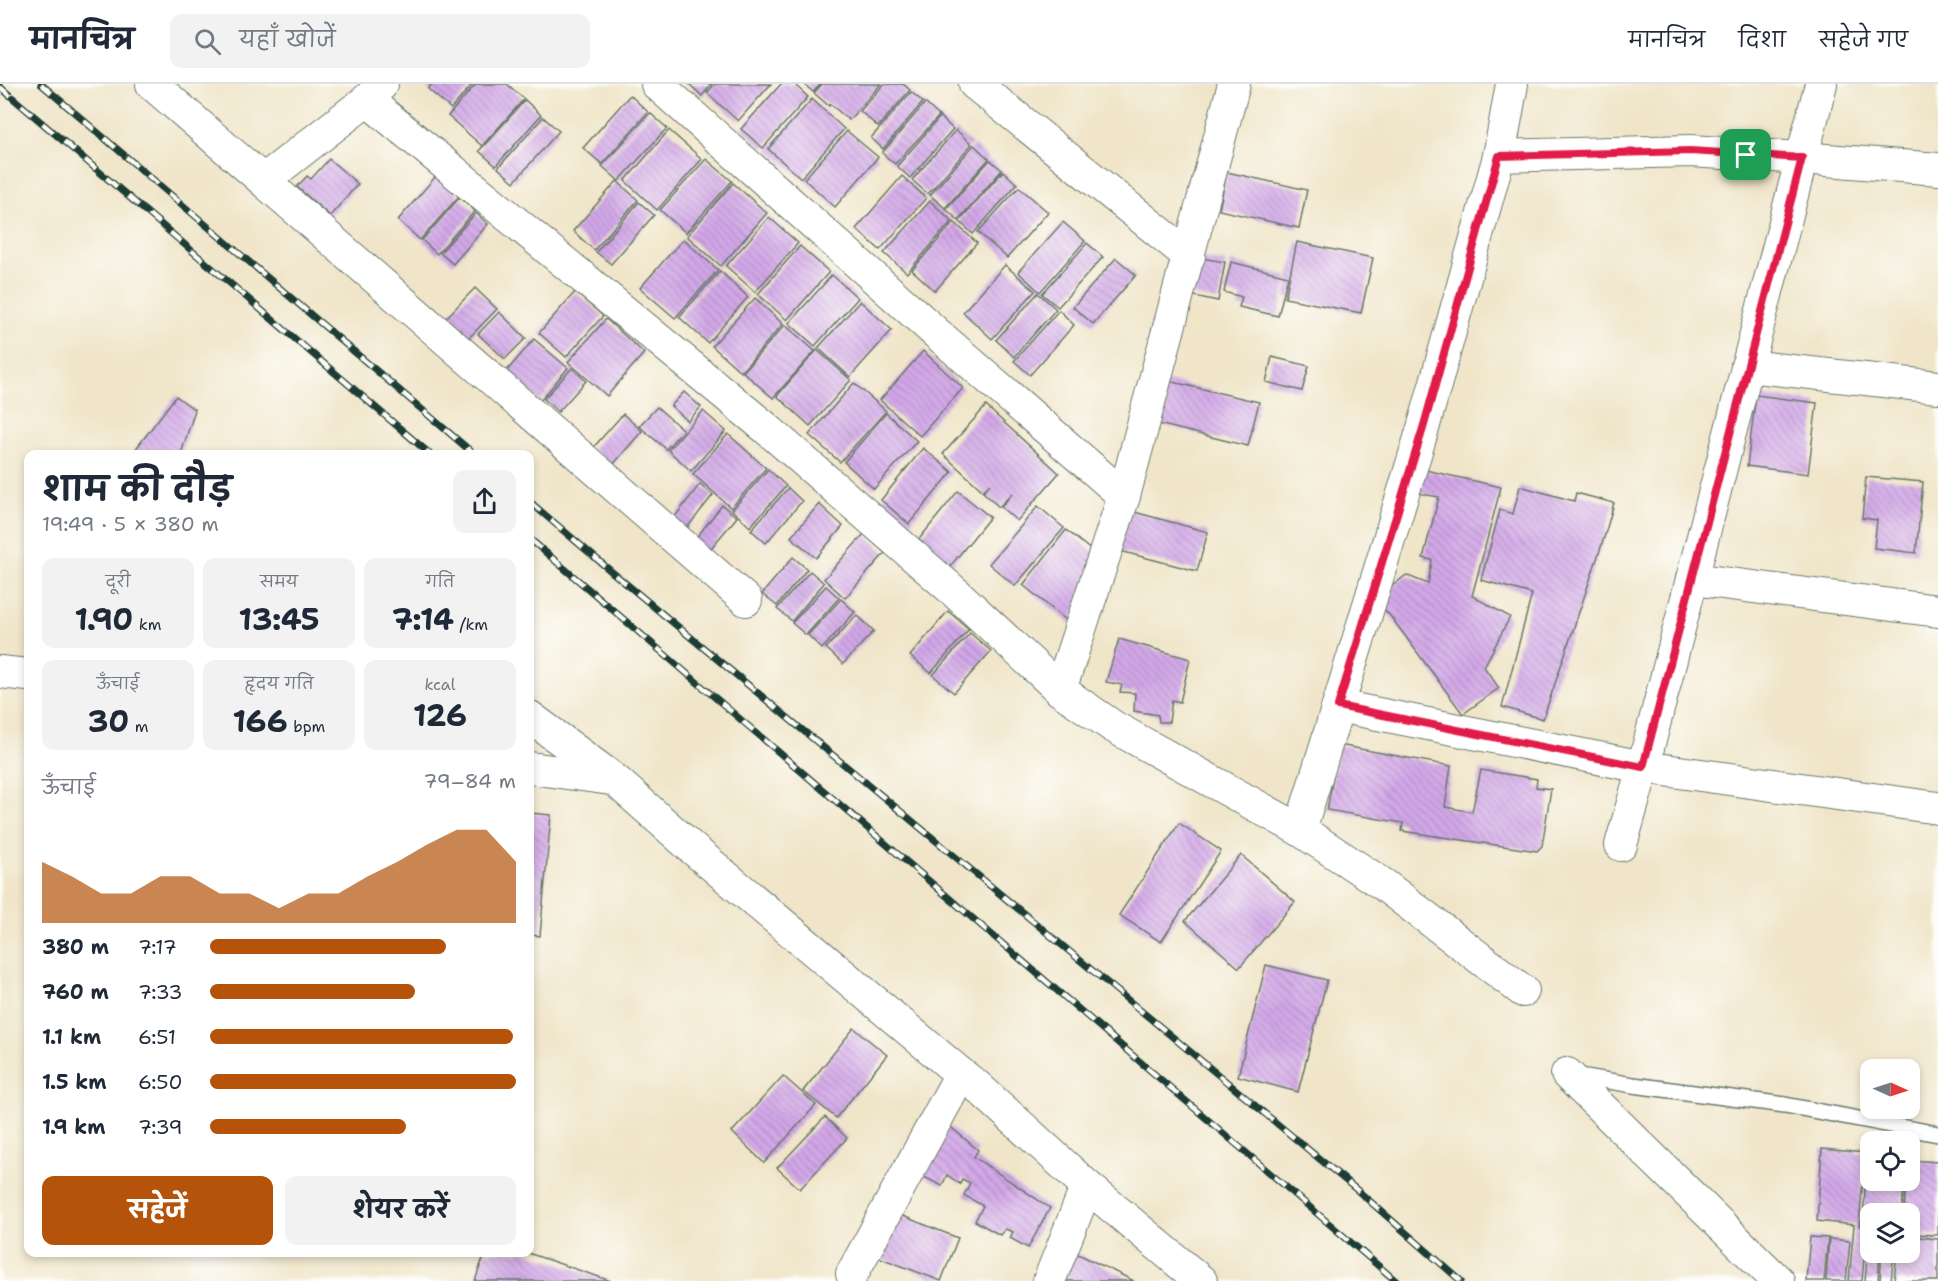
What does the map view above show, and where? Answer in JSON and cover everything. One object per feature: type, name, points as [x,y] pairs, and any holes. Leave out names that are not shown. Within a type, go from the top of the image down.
[{"type":"street","points":[[152,84],[746,600]]},
{"type":"street","points":[[657,84],[925,323],[1124,496]]},
{"type":"street","points":[[975,84],[1189,256]]},
{"type":"street","points":[[1060,690],[1124,496],[1234,84]]},
{"type":"street","points":[[1300,830],[1424,425],[1499,156],[1512,84]]},
{"type":"street","points":[[1621,845],[1821,84]]},
{"type":"street","points":[[264,180],[375,92],[956,593],[1060,690],[1114,727],[1300,830],[1384,885],[1523,992]]},
{"type":"street","points":[[1499,156],[1690,151],[1938,169]]},
{"type":"street","points":[[1747,366],[1938,387]]},
{"type":"street","points":[[1692,579],[1938,611]]},
{"type":"street","points":[[0,672],[24,675]]},
{"type":"street","points":[[1338,706],[1643,767],[1938,808]]},
{"type":"street","points":[[534,720],[615,780],[693,849],[978,1087],[1087,1186],[1201,1281]]},
{"type":"street","points":[[534,769],[615,780]]},
{"type":"street","points":[[852,1274],[961,1074]]},
{"type":"street","points":[[1566,1074],[1778,1281]]},
{"type":"street","points":[[1049,1281],[1087,1186]]},
{"type":"lane","points":[[1566,1074],[1785,1105],[1938,1134]]},
{"type":"building","points":[[432,84],[473,84],[451,109],[428,89]]},
{"type":"building","points":[[476,84],[507,84],[524,99],[482,146],[448,116]]},
{"type":"building","points":[[689,84],[712,84],[702,96]]},
{"type":"building","points":[[715,84],[771,84],[738,121],[707,93]]},
{"type":"building","points":[[781,84],[794,84],[808,97],[763,148],[741,129]]},
{"type":"building","points":[[804,84],[821,84],[813,92]]},
{"type":"building","points":[[822,84],[881,84],[849,120],[814,93]]},
{"type":"building","points":[[884,84],[903,84],[910,90],[878,127],[860,111]]},
{"type":"building","points":[[911,92],[923,102],[883,149],[871,138]]},
{"type":"building","points":[[630,95],[648,112],[602,164],[583,148]]},
{"type":"building","points":[[812,99],[844,129],[801,178],[768,149]]},
{"type":"building","points":[[525,100],[541,115],[496,166],[479,151]]},
{"type":"building","points":[[925,103],[939,116],[895,164],[882,153]]},
{"type":"building","points":[[650,113],[667,128],[619,181],[602,166]]},
{"type":"building","points":[[543,117],[559,131],[514,182],[498,168]]},
{"type":"building","points":[[940,117],[953,129],[910,178],[897,166]]},
{"type":"building","points":[[669,130],[702,159],[657,210],[625,181]]},
{"type":"building","points":[[956,130],[972,144],[928,194],[912,180]]},
{"type":"building","points":[[847,131],[878,157],[835,207],[804,179]]},
{"type":"building","points":[[974,145],[989,159],[945,208],[930,195]]},
{"type":"building","points":[[329,159],[358,184],[330,216],[297,187],[307,176],[311,179]]},
{"type":"building","points":[[706,159],[732,181],[686,233],[660,210]]},
{"type":"building","points":[[990,160],[1002,170],[958,220],[946,209]]},
{"type":"building","points":[[1003,171],[1017,184],[973,234],[959,221]]},
{"type":"building","points":[[1227,172],[1307,190],[1299,228],[1219,210]]},
{"type":"building","points":[[436,176],[459,196],[420,240],[398,220]]},
{"type":"building","points":[[902,176],[926,198],[880,250],[856,229]]},
{"type":"building","points":[[617,181],[638,200],[594,250],[573,231]]},
{"type":"building","points":[[733,183],[767,213],[721,266],[687,236]]},
{"type":"building","points":[[1019,187],[1048,212],[1007,258],[978,232]]},
{"type":"building","points":[[460,197],[475,211],[437,254],[422,240]]},
{"type":"building","points":[[930,201],[952,221],[907,273],[884,253]]},
{"type":"building","points":[[639,202],[654,215],[611,264],[596,252]]},
{"type":"building","points":[[476,213],[488,224],[453,264],[440,253]]},
{"type":"building","points":[[769,217],[798,243],[755,292],[726,266]]},
{"type":"building","points":[[954,222],[977,243],[935,291],[912,270]]},
{"type":"building","points":[[1063,222],[1085,241],[1040,292],[1018,272]]},
{"type":"building","points":[[683,239],[718,270],[675,318],[640,288]]},
{"type":"building","points":[[1297,242],[1373,258],[1361,313],[1285,298]]},
{"type":"building","points":[[1087,243],[1103,257],[1058,307],[1042,294]]},
{"type":"building","points":[[800,246],[829,272],[787,320],[758,294]]},
{"type":"building","points":[[1116,258],[1136,275],[1093,324],[1073,307]]},
{"type":"building","points":[[1201,258],[1225,262],[1218,301],[1194,296]]},
{"type":"building","points":[[1231,262],[1288,276],[1278,316],[1239,307],[1242,297],[1224,292]]},
{"type":"building","points":[[1005,265],[1035,291],[992,339],[963,312]]},
{"type":"building","points":[[720,271],[748,297],[708,343],[679,317]]},
{"type":"building","points":[[832,275],[858,298],[815,346],[789,323]]},
{"type":"building","points":[[475,288],[497,309],[466,341],[444,320]]},
{"type":"building","points":[[575,292],[603,316],[566,357],[539,333]]},
{"type":"building","points":[[1038,293],[1056,309],[1014,357],[996,340]]},
{"type":"building","points":[[755,298],[783,324],[741,372],[712,346]]},
{"type":"building","points":[[860,301],[892,330],[850,377],[818,348]]},
{"type":"building","points":[[1059,310],[1074,325],[1030,375],[1014,361]]},
{"type":"building","points":[[499,312],[526,338],[505,359],[478,334]]},
{"type":"building","points":[[606,319],[644,353],[607,396],[568,362]]},
{"type":"building","points":[[785,325],[815,351],[773,398],[743,372]]},
{"type":"building","points":[[534,339],[568,368],[540,401],[506,372]]},
{"type":"building","points":[[817,350],[851,380],[810,426],[777,396]]},
{"type":"building","points":[[923,351],[963,388],[920,436],[880,400]]},
{"type":"building","points":[[1272,357],[1309,366],[1302,391],[1266,382]]},
{"type":"building","points":[[572,368],[586,381],[558,412],[544,399]]},
{"type":"building","points":[[1164,380],[1259,402],[1248,446],[1154,423]]},
{"type":"building","points":[[854,383],[886,411],[840,462],[809,435]]},
{"type":"building","points":[[684,392],[701,407],[688,421],[671,406]]},
{"type":"building","points":[[1756,395],[1817,403],[1808,474],[1747,466]]},
{"type":"building","points":[[176,396],[195,410],[182,450],[135,450]]},
{"type":"building","points":[[986,406],[1059,473],[1017,521],[1001,507],[1013,493],[999,507],[983,492],[990,484],[983,491],[943,454]]},
{"type":"building","points":[[657,407],[683,430],[666,449],[639,426]]},
{"type":"building","points":[[703,411],[726,431],[691,471],[668,450]]},
{"type":"building","points":[[886,413],[917,441],[874,489],[844,462]]},
{"type":"building","points":[[623,414],[642,431],[612,466],[592,449]]},
{"type":"building","points":[[728,434],[766,468],[731,508],[693,474]]},
{"type":"building","points":[[923,448],[952,472],[909,524],[881,500]]},
{"type":"building","points":[[768,469],[786,486],[750,527],[732,510]]},
{"type":"building","points":[[1421,469],[1501,487],[1472,596],[1510,617],[1484,667],[1499,688],[1463,714],[1391,617],[1375,600],[1406,575],[1428,584],[1432,560],[1423,558],[1439,497],[1417,493]]},
{"type":"building","points":[[1866,477],[1923,482],[1916,553],[1874,548],[1877,520],[1862,518]]},
{"type":"building","points":[[700,484],[713,495],[683,533],[670,523]]},
{"type":"building","points":[[1520,486],[1574,501],[1576,493],[1614,503],[1543,719],[1502,707],[1532,594],[1481,580],[1500,510],[1513,514]]},
{"type":"building","points":[[788,488],[802,501],[766,543],[751,530]]},
{"type":"building","points":[[958,491],[990,517],[948,569],[916,543]]},
{"type":"building","points":[[819,504],[843,526],[816,558],[791,537]]},
{"type":"building","points":[[722,505],[737,517],[706,554],[692,543]]},
{"type":"building","points":[[1038,506],[1064,528],[1015,586],[989,564]]},
{"type":"building","points":[[1127,510],[1208,532],[1197,571],[1116,550]]},
{"type":"building","points":[[1066,530],[1097,555],[1071,624],[1023,585]]},
{"type":"building","points":[[864,534],[885,553],[845,598],[824,579]]},
{"type":"building","points":[[793,557],[807,569],[777,606],[762,594]]},
{"type":"building","points":[[810,571],[824,583],[792,621],[777,609]]},
{"type":"building","points":[[826,586],[839,598],[806,635],[792,623]]},
{"type":"building","points":[[841,599],[855,612],[822,649],[808,635]]},
{"type":"building","points":[[948,611],[969,629],[931,673],[910,656]]},
{"type":"building","points":[[857,615],[874,631],[843,664],[826,648]]},
{"type":"building","points":[[970,633],[991,651],[954,693],[933,675]]},
{"type":"building","points":[[1119,639],[1190,659],[1180,702],[1172,700],[1169,722],[1159,722],[1158,715],[1134,711],[1135,693],[1120,692],[1122,685],[1106,682]]},
{"type":"building","points":[[1339,745],[1451,766],[1445,807],[1472,812],[1481,770],[1537,779],[1536,787],[1551,789],[1542,846],[1537,851],[1402,831],[1403,823],[1327,810]]},
{"type":"building","points":[[534,813],[551,815],[540,936],[534,935]]},
{"type":"building","points":[[1179,823],[1221,851],[1161,942],[1119,915]]},
{"type":"building","points":[[1241,855],[1295,902],[1239,968],[1185,921]]},
{"type":"building","points":[[1266,965],[1327,980],[1298,1092],[1238,1076]]},
{"type":"building","points":[[854,1028],[887,1055],[836,1118],[803,1091]]},
{"type":"building","points":[[783,1076],[816,1105],[764,1163],[732,1132]]},
{"type":"building","points":[[825,1117],[847,1138],[800,1189],[777,1168]]},
{"type":"building","points":[[946,1123],[978,1150],[974,1157],[1050,1208],[1028,1248],[1010,1238],[1013,1232],[1005,1229],[1000,1235],[975,1221],[983,1206],[964,1195],[970,1183],[962,1179],[960,1184],[947,1175],[942,1186],[920,1175]]},
{"type":"building","points":[[1822,1149],[1860,1153],[1860,1191],[1862,1191],[1859,1226],[1860,1263],[1864,1263],[1862,1281],[1849,1281],[1854,1225],[1817,1221]]},
{"type":"building","points":[[1920,1161],[1938,1162],[1938,1235],[1920,1234],[1920,1203],[1905,1203],[1905,1191],[1920,1191]]},
{"type":"building","points":[[1865,1191],[1903,1191],[1903,1203],[1864,1203]]},
{"type":"building","points":[[890,1211],[958,1238],[941,1281],[873,1255]]},
{"type":"building","points":[[1810,1237],[1828,1238],[1824,1281],[1806,1281]]},
{"type":"building","points":[[1920,1237],[1938,1239],[1938,1281],[1894,1281],[1896,1263],[1920,1263]]},
{"type":"building","points":[[1829,1239],[1850,1241],[1846,1281],[1826,1281]]},
{"type":"building","points":[[1074,1252],[1134,1281],[1061,1281]]},
{"type":"building","points":[[534,1255],[611,1281],[475,1281],[483,1257],[534,1257]]},
{"type":"building","points":[[1867,1263],[1879,1263],[1878,1281],[1865,1281]]},
{"type":"building","points":[[1881,1263],[1893,1263],[1891,1281],[1880,1281]]},
{"type":"railway","points":[[41,84],[469,450]]},
{"type":"railway","points":[[0,87],[425,450]]},
{"type":"railway","points":[[534,505],[1357,1190],[1461,1281]]},
{"type":"railway","points":[[534,542],[1396,1281]]},
{"type":"route","points":[[1690,151],[1746,155],[1802,158],[1643,767],[1338,706],[1424,425],[1499,156],[1690,151]]}]
